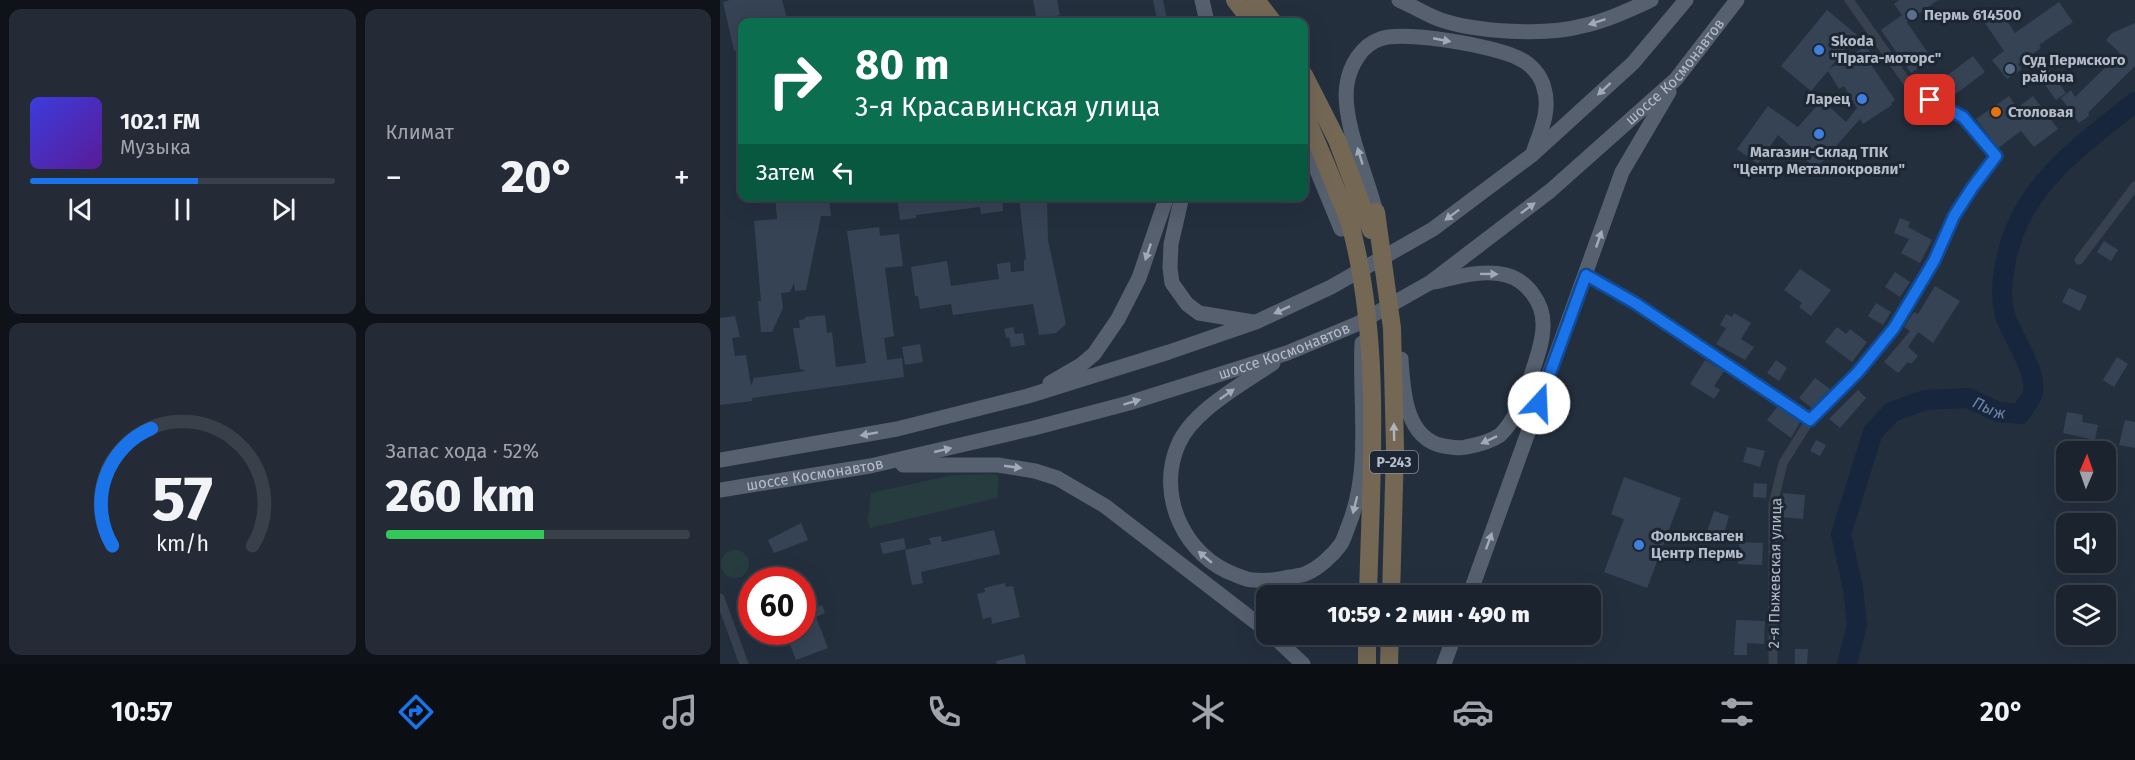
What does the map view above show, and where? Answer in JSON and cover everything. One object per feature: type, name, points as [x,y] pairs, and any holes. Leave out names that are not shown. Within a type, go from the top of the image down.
[{"type":"highway","points":[[1235,0],[1249,18]]},
{"type":"highway","points":[[1256,0],[1270,18]]},
{"type":"highway","name":"Р-243","points":[[1308,83],[1371,214],[1396,326],[1391,585]]},
{"type":"highway","name":"Р-243","points":[[1308,122],[1320,147],[1363,280],[1372,457],[1368,585]]},
{"type":"highway","points":[[1367,664],[1368,645]]},
{"type":"highway","points":[[1389,664],[1390,645]]},
{"type":"main road","points":[[1202,0],[1205,18]]},
{"type":"main road","points":[[1399,0],[1441,20],[1504,30],[1548,31],[1582,27],[1651,0]]},
{"type":"main road","name":"шоссе Космонавтов","points":[[720,460],[897,429],[1028,396],[1256,322],[1331,287],[1433,229],[1532,155],[1633,63],[1686,0]]},
{"type":"main road","name":"шоссе Космонавтов","points":[[720,492],[870,466],[981,441],[1118,406],[1287,353],[1357,324],[1431,282],[1550,191],[1676,79],[1737,0]]},
{"type":"main road","points":[[1371,214],[1346,100],[1352,65],[1363,51],[1379,39],[1401,35],[1432,38],[1504,52],[1520,58],[1536,71],[1544,87],[1547,101],[1546,116],[1532,155]]},
{"type":"main road","points":[[1473,585],[1622,172],[1676,79]]},
{"type":"main road","points":[[1308,147],[1346,226]]},
{"type":"main road","points":[[1028,396],[1082,365],[1094,354],[1118,319],[1139,278],[1165,201]]},
{"type":"main road","points":[[1181,201],[1171,244],[1172,282],[1187,304],[1199,313],[1256,322]]},
{"type":"main road","points":[[1396,326],[1404,392],[1410,415],[1421,435],[1438,445],[1459,448],[1484,443],[1500,434],[1522,400],[1538,353],[1543,326],[1540,307],[1531,291],[1518,280],[1505,274],[1485,272],[1431,282]]},
{"type":"main road","points":[[1287,353],[1213,404],[1192,424],[1178,444],[1172,467],[1171,493],[1177,516],[1187,537],[1202,556],[1226,571],[1252,580],[1278,580],[1307,573],[1326,560],[1342,543],[1355,510],[1361,479],[1366,341]]},
{"type":"main road","points":[[870,466],[998,465],[1035,471],[1057,478],[1105,506],[1256,622]]},
{"type":"main road","points":[[1283,645],[1303,664]]},
{"type":"main road","points":[[1444,664],[1451,645]]},
{"type":"street","name":"2-я Пыжевская улица","points":[[1773,664],[1773,505],[1783,463],[1810,420],[1858,372],[1894,328],[1934,261],[1954,216],[1996,156],[1963,117],[1914,92],[1849,0]]},
{"type":"street","points":[[2079,260],[2135,186]]},
{"type":"street","points":[[1586,275],[1635,303],[1810,420]]},
{"type":"street","points":[[720,598],[744,664]]},
{"type":"green space","points":[[996,474],[999,479],[997,498],[870,528],[868,520],[871,493],[953,475]]},
{"type":"green space","points":[[730,551],[740,551],[748,559],[748,567],[738,567],[738,577],[730,577],[722,569],[722,559]]},
{"type":"building","points":[[782,0],[787,18],[738,18],[738,50],[734,51],[723,2]]},
{"type":"building","points":[[1033,0],[1057,0],[1060,15],[1036,18]]},
{"type":"building","points":[[1153,0],[1163,0],[1167,18],[1157,18]]},
{"type":"building","points":[[1899,0],[1938,0],[1907,22],[1894,4]]},
{"type":"building","points":[[2059,2],[2073,22],[2039,45],[2041,48],[2018,64],[2022,69],[2007,79],[1992,60],[2004,51],[1985,23],[2001,12],[2015,33]]},
{"type":"building","points":[[1827,10],[1857,35],[1829,69],[1866,46],[1871,54],[1866,57],[1895,100],[1891,103],[1892,105],[1863,124],[1860,119],[1816,169],[1778,135],[1758,164],[1737,149],[1768,106],[1798,127],[1822,100],[1846,122],[1857,108],[1844,86],[1839,89],[1828,71],[1811,91],[1781,66]]},
{"type":"building","points":[[1902,15],[1932,59],[1911,73],[1881,30]]},
{"type":"building","points":[[2135,23],[2135,66],[2088,113],[2089,116],[2079,123],[2061,98],[2071,90],[2075,97],[2120,53],[2106,40],[2112,33]]},
{"type":"building","points":[[1973,56],[1985,72],[1949,99],[1937,83]]},
{"type":"building","points":[[2048,68],[2066,93],[2056,100],[2038,75]]},
{"type":"building","points":[[2009,96],[2017,108],[2033,96],[2058,129],[2034,147],[2021,131],[1998,148],[1976,119]]},
{"type":"building","points":[[775,201],[830,201],[831,216],[821,216],[806,290],[795,291],[794,283],[790,292],[781,293],[783,308],[772,332],[761,332],[758,301],[761,301],[754,221],[777,219]]},
{"type":"building","points":[[898,201],[1002,201],[1003,211],[981,214],[980,207],[916,215],[916,218],[900,220]]},
{"type":"building","points":[[1019,201],[1047,201],[1048,240],[1066,324],[1056,333],[1039,335],[1033,304],[953,315],[951,304],[920,309],[918,296],[915,296],[911,267],[947,261],[951,286],[999,279],[997,264],[1010,262],[1011,272],[1024,271],[1024,260],[1026,259]]},
{"type":"building","points":[[1900,218],[1910,222],[1908,227],[1932,240],[1920,263],[1901,253],[1909,239],[1894,233]]},
{"type":"building","points":[[879,227],[880,236],[899,234],[903,266],[885,268],[894,336],[884,338],[887,360],[902,358],[904,377],[752,398],[752,401],[720,405],[720,318],[735,316],[740,337],[732,338],[735,356],[746,355],[751,386],[754,378],[806,371],[800,369],[793,328],[800,328],[799,320],[805,317],[825,315],[827,333],[832,332],[836,367],[866,363],[847,231]]},
{"type":"building","points":[[2104,241],[2118,250],[2111,261],[2097,252]]},
{"type":"building","points":[[1800,269],[1831,290],[1811,316],[1799,307],[1802,303],[1784,290]]},
{"type":"building","points":[[1895,272],[1910,282],[1900,297],[1885,287]]},
{"type":"building","points":[[1935,286],[1960,301],[1933,343],[1918,332],[1908,347],[1918,356],[1911,364],[1908,362],[1898,373],[1884,362],[1910,331],[1904,327],[1914,312],[1918,314]]},
{"type":"building","points":[[2069,288],[2087,296],[2080,311],[2062,302]]},
{"type":"building","points":[[1876,303],[1891,312],[1883,325],[1868,316]]},
{"type":"building","points":[[1734,313],[1751,323],[1741,339],[1754,347],[1745,360],[1716,344],[1726,328],[1720,325],[1726,314],[1732,317]]},
{"type":"building","points":[[1013,327],[1015,334],[1023,333],[1025,345],[1011,347],[1004,329]]},
{"type":"building","points":[[1837,327],[1846,334],[1850,329],[1867,342],[1852,362],[1825,342]]},
{"type":"building","points":[[920,344],[923,362],[905,365],[902,347]]},
{"type":"building","points":[[2117,357],[2128,364],[2114,387],[2103,380]]},
{"type":"building","points":[[1705,360],[1724,371],[1714,386],[1720,390],[1714,399],[1690,384]]},
{"type":"building","points":[[1776,360],[1787,368],[1779,381],[1767,373]]},
{"type":"building","points":[[1815,378],[1830,389],[1812,408],[1799,398]]},
{"type":"building","points":[[1858,390],[1866,398],[1840,428],[1829,419]]},
{"type":"building","points":[[1778,406],[1800,422],[1791,438],[1767,420]]},
{"type":"building","points":[[2067,412],[2083,415],[2082,422],[2098,425],[2095,440],[2063,433]]},
{"type":"building","points":[[2125,420],[2135,422],[2135,448],[2119,445]]},
{"type":"building","points":[[1816,440],[1826,445],[1820,456],[1810,451]]},
{"type":"building","points":[[1747,447],[1765,451],[1760,467],[1743,462]]},
{"type":"building","name":"Фольксваген Центр Пермь","points":[[1624,477],[1681,498],[1647,588],[1604,572],[1624,519],[1611,514]]},
{"type":"building","points":[[1754,483],[1767,484],[1766,498],[1753,497]]},
{"type":"building","points":[[1783,493],[1805,495],[1803,519],[1780,517]]},
{"type":"building","points":[[1714,511],[1729,516],[1722,540],[1706,535]]},
{"type":"building","points":[[801,523],[808,540],[774,553],[768,540]]},
{"type":"building","points":[[994,530],[1000,554],[921,572],[923,583],[912,585],[905,550],[931,544],[929,538],[941,536],[942,542]]},
{"type":"building","points":[[904,538],[906,549],[883,554],[880,543]]},
{"type":"building","points":[[1739,542],[1763,543],[1762,565],[1738,564]]},
{"type":"building","points":[[1005,583],[1006,587],[1013,586],[1020,617],[992,624],[991,617],[983,619],[977,594],[985,592],[984,588]]},
{"type":"building","points":[[822,605],[825,613],[816,617],[816,607]]},
{"type":"building","points":[[816,617],[828,648],[796,660],[790,645],[816,645]]},
{"type":"building","points":[[1736,620],[1765,621],[1764,644],[1747,643],[1747,655],[1734,655]]},
{"type":"building","points":[[1795,649],[1808,649],[1807,664],[1795,664]]},
{"type":"building","points":[[1024,654],[1026,664],[997,664],[996,661]]},
{"type":"waterway","name":"Пыж","points":[[1847,664],[1857,625],[1853,588],[1841,534],[1873,432],[1892,412],[1925,400],[1968,398],[1998,412],[2020,414],[2032,395],[2033,386],[2029,366],[2008,324],[2002,302],[2005,265],[2012,238],[2023,214],[2053,172],[2072,153],[2135,102]]},
{"type":"place","name":"Пермь 614500","points":[[1912,15]]},
{"type":"place","name":"Skoda \"Прага-моторс\"","points":[[1819,50]]},
{"type":"place","name":"Суд Пермского района","points":[[2010,69]]},
{"type":"place","name":"Ларец","points":[[1862,99]]},
{"type":"place","name":"Столовая","points":[[1996,112]]},
{"type":"place","name":"Магазин-Склад ТПК \"Центр Металлокровли\"","points":[[1819,134]]},
{"type":"place","name":"Фольксваген Центр Пермь","points":[[1639,545]]},
{"type":"route","points":[[1539,403],[1586,275],[1635,303],[1810,420],[1858,372],[1894,328],[1934,261],[1954,216],[1996,156],[1963,117],[1930,100]]}]
